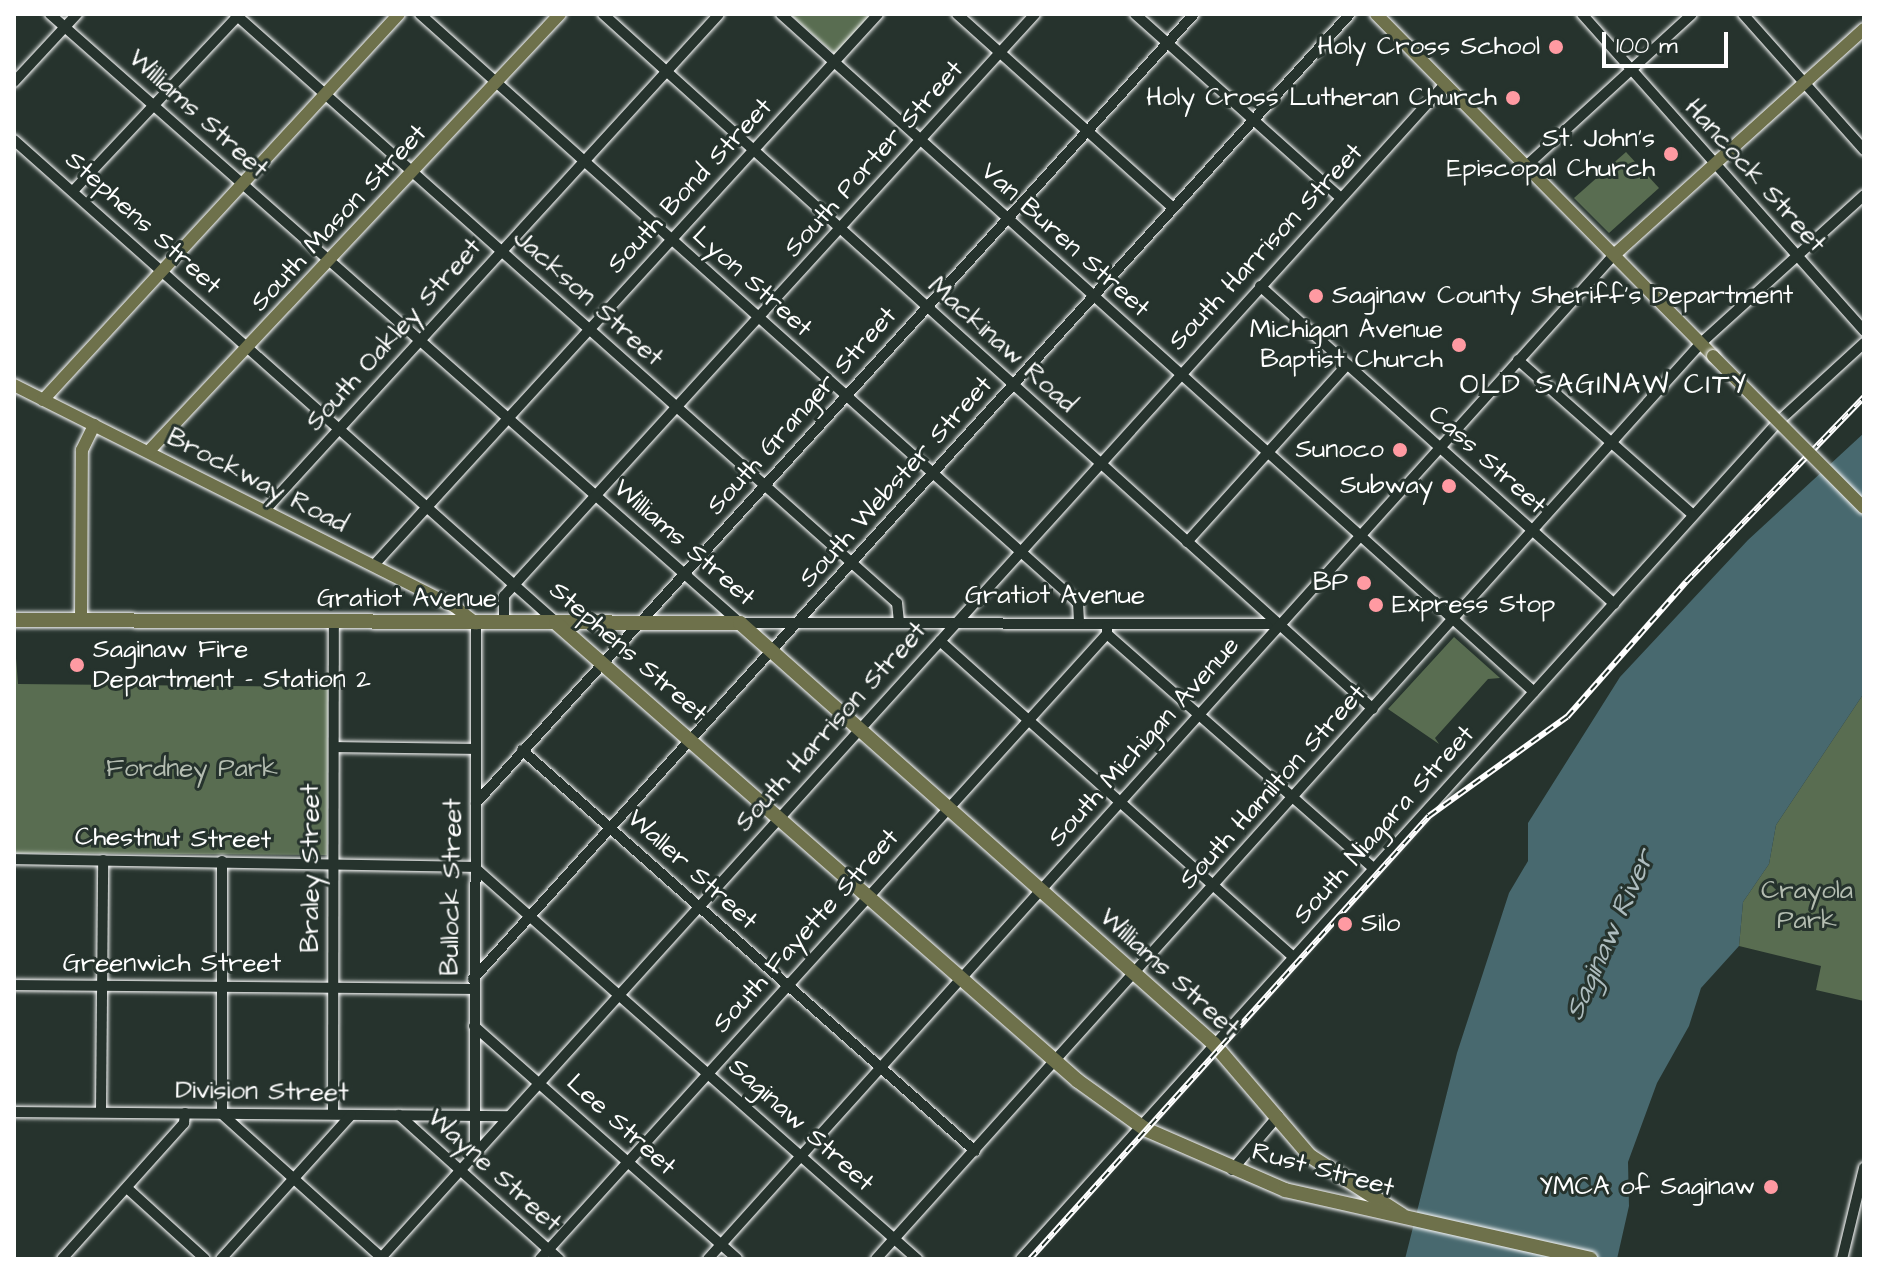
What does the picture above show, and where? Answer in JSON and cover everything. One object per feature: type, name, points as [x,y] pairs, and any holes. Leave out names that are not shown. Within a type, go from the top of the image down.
[{"type":"highway","name":"Gratiot Avenue","points":[[14,620],[740,623]]},
{"type":"highway","name":"Stephens Street","points":[[556,622],[1055,1061],[1141,1126],[1232,1170]]},
{"type":"highway","name":"Williams Street","points":[[740,623],[1214,1044],[1330,1173],[1392,1204],[1402,1215]]},
{"type":"highway","name":"Rust Street","points":[[1232,1170],[1317,1199],[1402,1215],[1590,1259]]},
{"type":"main road","points":[[43,400],[399,14]]},
{"type":"main road","name":"South Mason Street","points":[[149,451],[560,14]]},
{"type":"main road","points":[[1376,14],[1864,508]]},
{"type":"main road","points":[[1614,255],[1712,161],[1864,29]]},
{"type":"main road","name":"Brockway Road","points":[[14,385],[454,606],[476,623]]},
{"type":"main road","points":[[81,620],[82,450],[94,425]]},
{"type":"street","name":"Williams Street","points":[[50,14],[506,420],[740,623]]},
{"type":"street","points":[[14,82],[77,14]]},
{"type":"street","name":"Lyon Street","points":[[420,14],[1078,603],[1079,620]]},
{"type":"street","name":"Mackinaw Road","points":[[603,14],[1373,709]]},
{"type":"street","name":"South Oakley Street","points":[[265,510],[719,14]]},
{"type":"street","name":"Van Buren Street","points":[[781,14],[1534,692]]},
{"type":"street","name":"South Bond Street","points":[[374,565],[878,14]]},
{"type":"street","points":[[957,14],[1173,208]]},
{"type":"street","name":"South Porter Street","points":[[504,623],[504,596],[1035,14]]},
{"type":"street","points":[[1135,14],[1340,197]]},
{"type":"street","name":"South Granger Street","points":[[476,803],[1194,14]]},
{"type":"street","name":"South Webster Street","points":[[473,984],[530,916],[1350,14]]},
{"type":"street","name":"Hancock Street","points":[[1582,14],[1864,330]]},
{"type":"street","points":[[1525,167],[1692,14]]},
{"type":"street","points":[[1743,14],[1864,150]]},
{"type":"street","points":[[73,191],[237,15]]},
{"type":"street","name":"Jackson Street","points":[[237,15],[897,603],[899,621]]},
{"type":"street","name":"South Harrison Street","points":[[381,1258],[1445,84]]},
{"type":"street","name":"Stephens Street","points":[[14,140],[556,622]]},
{"type":"street","name":"South Hamilton Street","points":[[876,1259],[1701,343],[1864,195]]},
{"type":"street","name":"South Michigan Avenue","points":[[708,1259],[1614,255]]},
{"type":"street","name":"Cass Street","points":[[1260,286],[1614,604]]},
{"type":"street","name":"South Niagara Street","points":[[1021,1259],[1780,420],[1864,343]]},
{"type":"street","points":[[1518,360],[1693,515]]},
{"type":"street","points":[[1187,542],[1347,365]]},
{"type":"street","points":[[1107,620],[1107,634],[1373,868]]},
{"type":"street","name":"Gratiot Avenue","points":[[740,623],[1107,620],[1280,624]]},
{"type":"street","name":"Braley Street","points":[[333,1114],[334,623]]},
{"type":"street","name":"Bullock Street","points":[[475,1152],[476,623]]},
{"type":"street","name":"South Fayette Street","points":[[540,1259],[1107,634]]},
{"type":"street","points":[[940,641],[1293,957]]},
{"type":"street","points":[[334,747],[475,749]]},
{"type":"street","name":"Waller Street","points":[[522,750],[975,1151]]},
{"type":"street","name":"Chestnut Street","points":[[14,859],[333,862],[474,867]]},
{"type":"street","points":[[101,1111],[103,860]]},
{"type":"street","points":[[222,861],[222,1114],[381,1258]]},
{"type":"street","name":"Saginaw Street","points":[[474,867],[917,1259]]},
{"type":"street","name":"Greenwich Street","points":[[14,985],[334,988],[473,984]]},
{"type":"street","name":"Lee Street","points":[[474,1026],[737,1259]]},
{"type":"street","name":"Division Street","points":[[14,1112],[508,1116]]},
{"type":"street","points":[[62,1259],[184,1123],[185,1113]]},
{"type":"street","points":[[221,1259],[351,1115]]},
{"type":"street","name":"Wayne Street","points":[[399,1115],[559,1259]]},
{"type":"street","points":[[1232,1170],[1278,1116]]},
{"type":"street","points":[[1842,1259],[1864,1168]]},
{"type":"street","points":[[127,1188],[205,1259]]},
{"type":"green space","points":[[790,14],[871,14],[835,54]]},
{"type":"green space","points":[[1626,152],[1659,188],[1609,233],[1574,198]]},
{"type":"green space","name":"Fordney Park","points":[[14,632],[18,684],[328,687],[327,855],[14,853]]},
{"type":"green space","points":[[1454,637],[1500,678],[1488,679],[1435,738],[1439,744],[1388,709]]},
{"type":"green space","name":"Crayola Park","points":[[1864,693],[1864,1001],[1816,990],[1821,966],[1739,946],[1743,902],[1769,864],[1776,825]]},
{"type":"water","name":"Saginaw River","points":[[1864,433],[1864,693],[1776,825],[1769,864],[1743,902],[1739,946],[1701,988],[1689,1026],[1657,1083],[1628,1162],[1629,1206],[1617,1259],[1405,1259],[1457,1053],[1509,893],[1528,861],[1528,823],[1620,677],[1748,540]]},
{"type":"railway","points":[[1030,1259],[1429,816],[1567,717],[1686,582],[1864,397]]},
{"type":"place","name":"Holy Cross School","points":[[1556,47]]},
{"type":"place","name":"Holy Cross Lutheran Church","points":[[1513,98]]},
{"type":"place","name":"St. John's Episcopal Church","points":[[1671,154]]},
{"type":"place","name":"Saginaw County Sheriff's Department","points":[[1316,296]]},
{"type":"place","name":"Michigan Avenue Baptist Church","points":[[1459,345]]},
{"type":"place","name":"Sunoco","points":[[1400,450]]},
{"type":"place","name":"Subway","points":[[1449,486]]},
{"type":"place","name":"BP","points":[[1364,583]]},
{"type":"place","name":"Express Stop","points":[[1376,605]]},
{"type":"place","name":"Saginaw Fire Department - Station 2","points":[[77,665]]},
{"type":"place","name":"Silo","points":[[1345,924]]},
{"type":"place","name":"YMCA of Saginaw","points":[[1771,1187]]},
{"type":"district","name":"OLD SAGINAW CITY","points":[[1604,385]]}]
